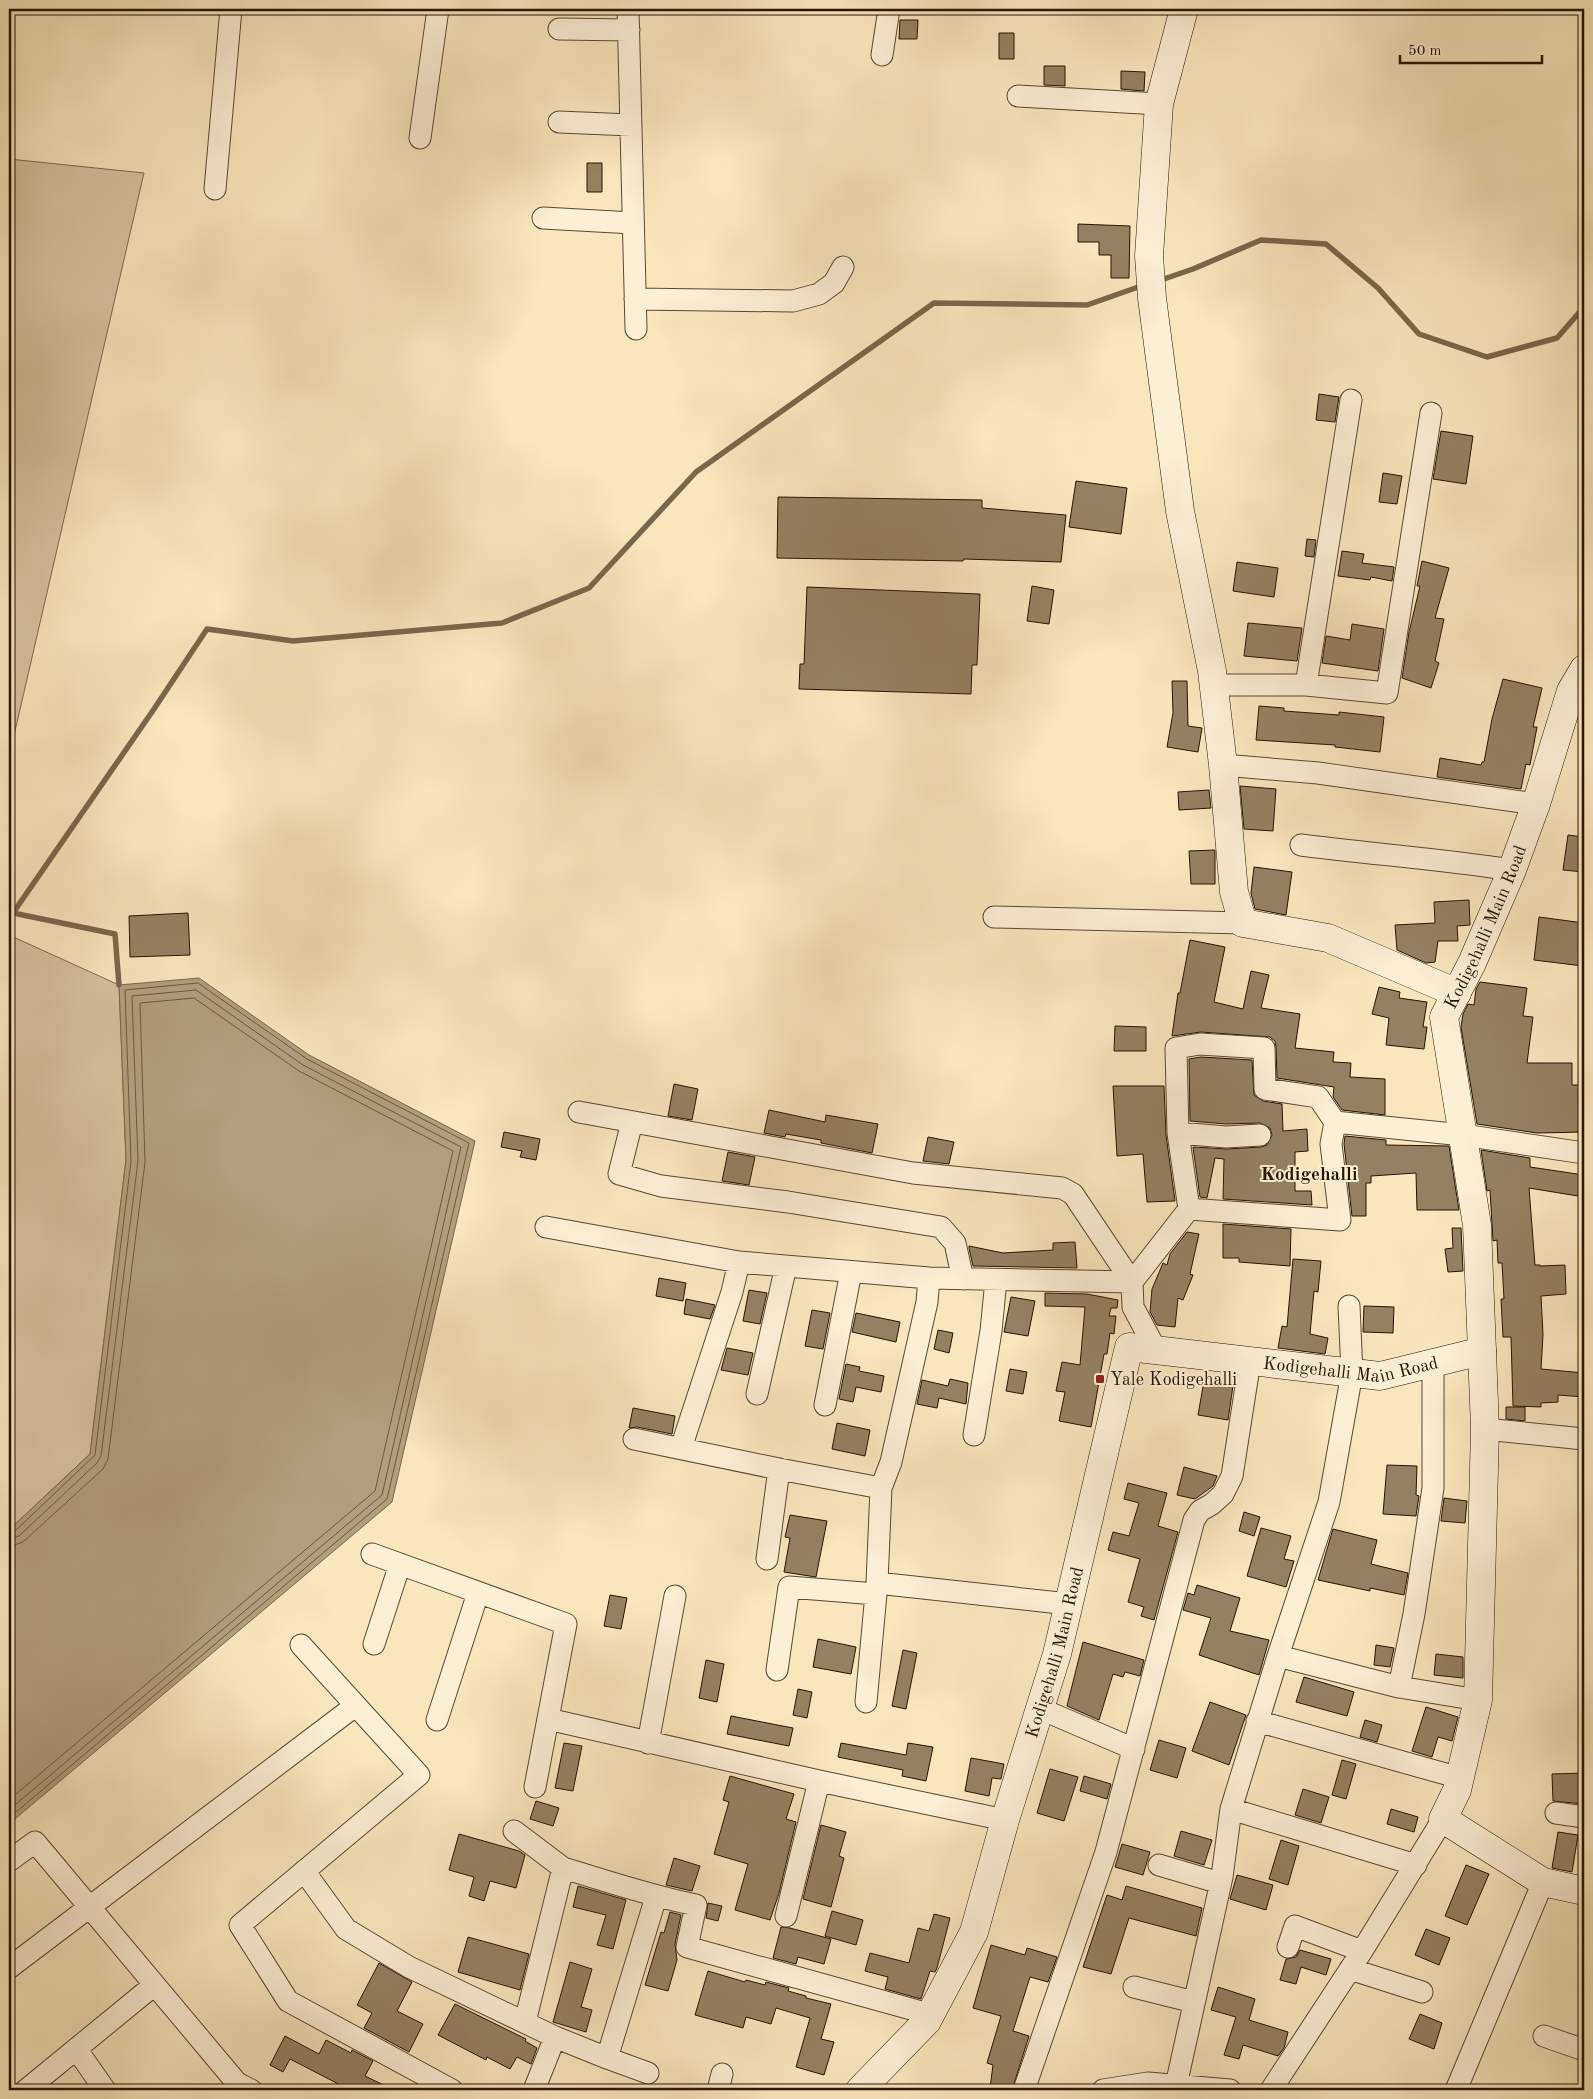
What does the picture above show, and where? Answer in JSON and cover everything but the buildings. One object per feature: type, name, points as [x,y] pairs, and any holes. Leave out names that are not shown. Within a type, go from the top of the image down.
[{"type":"street","points":[[215,189],[231,9]]},
{"type":"street","points":[[420,138],[438,9]]},
{"type":"street","points":[[882,55],[889,9]]},
{"type":"street","points":[[1184,9],[1159,104],[1149,256],[1152,298],[1180,511],[1213,685],[1223,766],[1234,892],[1243,923]]},
{"type":"street","points":[[559,29],[629,19],[636,329]]},
{"type":"street","points":[[1018,96],[1159,104]]},
{"type":"street","points":[[559,122],[631,125]]},
{"type":"street","points":[[543,218],[633,223]]},
{"type":"street","points":[[635,299],[793,301],[819,294],[834,283],[843,267]]},
{"type":"street","points":[[1306,684],[1351,400]]},
{"type":"street","points":[[1213,685],[1306,684],[1387,693],[1431,413]]},
{"type":"street","name":"Kodigehalli Main Road","points":[[860,2090],[927,2021],[929,2014],[974,1932],[1005,1820],[1057,1654],[1129,1347],[1380,1376],[1482,1351],[1477,1225],[1444,1017],[1472,963],[1512,870],[1536,804],[1571,691],[1584,669]]},
{"type":"street","points":[[1223,766],[1318,773],[1536,804]]},
{"type":"street","points":[[1301,845],[1378,855],[1445,860],[1512,870]]},
{"type":"street","points":[[994,917],[1243,923],[1328,938],[1456,993]]},
{"type":"street","points":[[1132,1282],[1189,1209],[1178,1133],[1176,1048],[1200,1044],[1264,1048],[1265,1088],[1318,1097],[1335,1122],[1331,1144],[1340,1220],[1189,1209]]},
{"type":"street","points":[[579,1112],[913,1173],[1062,1188],[1073,1194],[1132,1282],[1133,1307],[1156,1350]]},
{"type":"street","points":[[632,1122],[619,1174],[661,1186],[788,1202],[941,1227],[955,1243],[963,1279]]},
{"type":"street","points":[[1335,1122],[1463,1135],[1584,1153]]},
{"type":"street","points":[[1178,1133],[1226,1137],[1260,1134]]},
{"type":"street","points":[[546,1227],[739,1262],[928,1278],[1132,1282]]},
{"type":"street","points":[[681,1448],[732,1292],[739,1262]]},
{"type":"street","points":[[757,1394],[786,1266]]},
{"type":"street","points":[[824,1405],[851,1272]]},
{"type":"street","points":[[866,1702],[877,1588],[881,1488],[891,1462],[927,1302],[928,1278]]},
{"type":"street","points":[[974,1436],[991,1331],[996,1280]]},
{"type":"street","points":[[1175,2088],[1220,1883],[1231,1809],[1257,1721],[1330,1502],[1352,1373],[1349,1306]]},
{"type":"street","points":[[1271,2090],[1416,1865],[1443,1819],[1457,1790],[1478,1700],[1485,1429],[1482,1351]]},
{"type":"street","points":[[1024,2090],[1106,1852],[1194,1520],[1200,1511],[1212,1504],[1223,1494],[1232,1476],[1250,1361]]},
{"type":"street","points":[[1399,1687],[1414,1614],[1433,1488],[1433,1363]]},
{"type":"street","points":[[1485,1429],[1584,1439]]},
{"type":"street","points":[[634,1439],[881,1488]]},
{"type":"street","points":[[768,1559],[779,1469]]},
{"type":"street","points":[[372,1554],[566,1624],[535,1787]]},
{"type":"street","points":[[374,1644],[400,1564]]},
{"type":"street","points":[[778,1670],[789,1587],[877,1588],[1069,1604]]},
{"type":"street","points":[[437,1720],[478,1592]]},
{"type":"street","points":[[648,1743],[675,1596]]},
{"type":"street","points":[[301,1645],[419,1775],[240,1925],[288,2001],[452,2090]]},
{"type":"street","points":[[1278,1656],[1399,1687],[1478,1700]]},
{"type":"street","points":[[9,1968],[90,1909],[355,1706]]},
{"type":"street","points":[[1041,1708],[1134,1749]]},
{"type":"street","points":[[548,1719],[819,1781],[1005,1820]]},
{"type":"street","points":[[1257,1721],[1460,1778]]},
{"type":"street","points":[[786,1916],[819,1781]]},
{"type":"street","points":[[1231,1809],[1416,1865]]},
{"type":"street","points":[[1556,1813],[1584,1817]]},
{"type":"street","points":[[1443,1819],[1543,1882],[1584,1891]]},
{"type":"street","points":[[514,1831],[563,1868],[642,1891],[656,1897],[696,1905],[687,1947],[929,2014]]},
{"type":"street","points":[[9,1861],[34,1842],[153,1986],[237,2083],[251,2090]]},
{"type":"street","points":[[1159,1865],[1220,1883]]},
{"type":"street","points":[[525,2022],[563,1868]]},
{"type":"street","points":[[304,1871],[346,1929],[409,1967],[555,2037],[648,2073]]},
{"type":"street","points":[[1456,2090],[1543,1882]]},
{"type":"street","points":[[607,2058],[656,1897]]},
{"type":"street","points":[[1288,1947],[1295,1926],[1362,1951]]},
{"type":"street","points":[[1350,1969],[1422,1992]]},
{"type":"street","points":[[26,2090],[153,1986]]},
{"type":"street","points":[[1134,1987],[1194,2002]]},
{"type":"street","points":[[1544,2036],[1584,2050]]},
{"type":"street","points":[[534,2090],[555,2037]]},
{"type":"street","points":[[77,2050],[105,2090]]},
{"type":"street","points":[[1103,2090],[1148,2083],[1175,2088],[1230,2090]]},
{"type":"shaded area","points":[[9,159],[144,173],[9,757]]},
{"type":"shaded area","points":[[9,935],[119,985],[126,1160],[90,1454],[9,1530]]},
{"type":"water","points":[[199,978],[309,1055],[475,1141],[392,1502],[9,1824],[9,1530],[90,1454],[126,1160],[119,985]]},
{"type":"waterway","points":[[1158,281],[1193,269],[1261,240],[1326,244],[1378,288],[1419,334],[1487,357],[1557,338],[1584,307]]},
{"type":"waterway","points":[[119,985],[115,934],[13,913],[207,629],[293,641],[502,623],[589,588],[696,472],[934,303],[1087,305],[1144,285]]},
{"type":"place","name":"Yale Kodigehalli","points":[[1100,1379]]},
{"type":"district","name":"Kodigehalli","points":[[1309,1173]]}]
